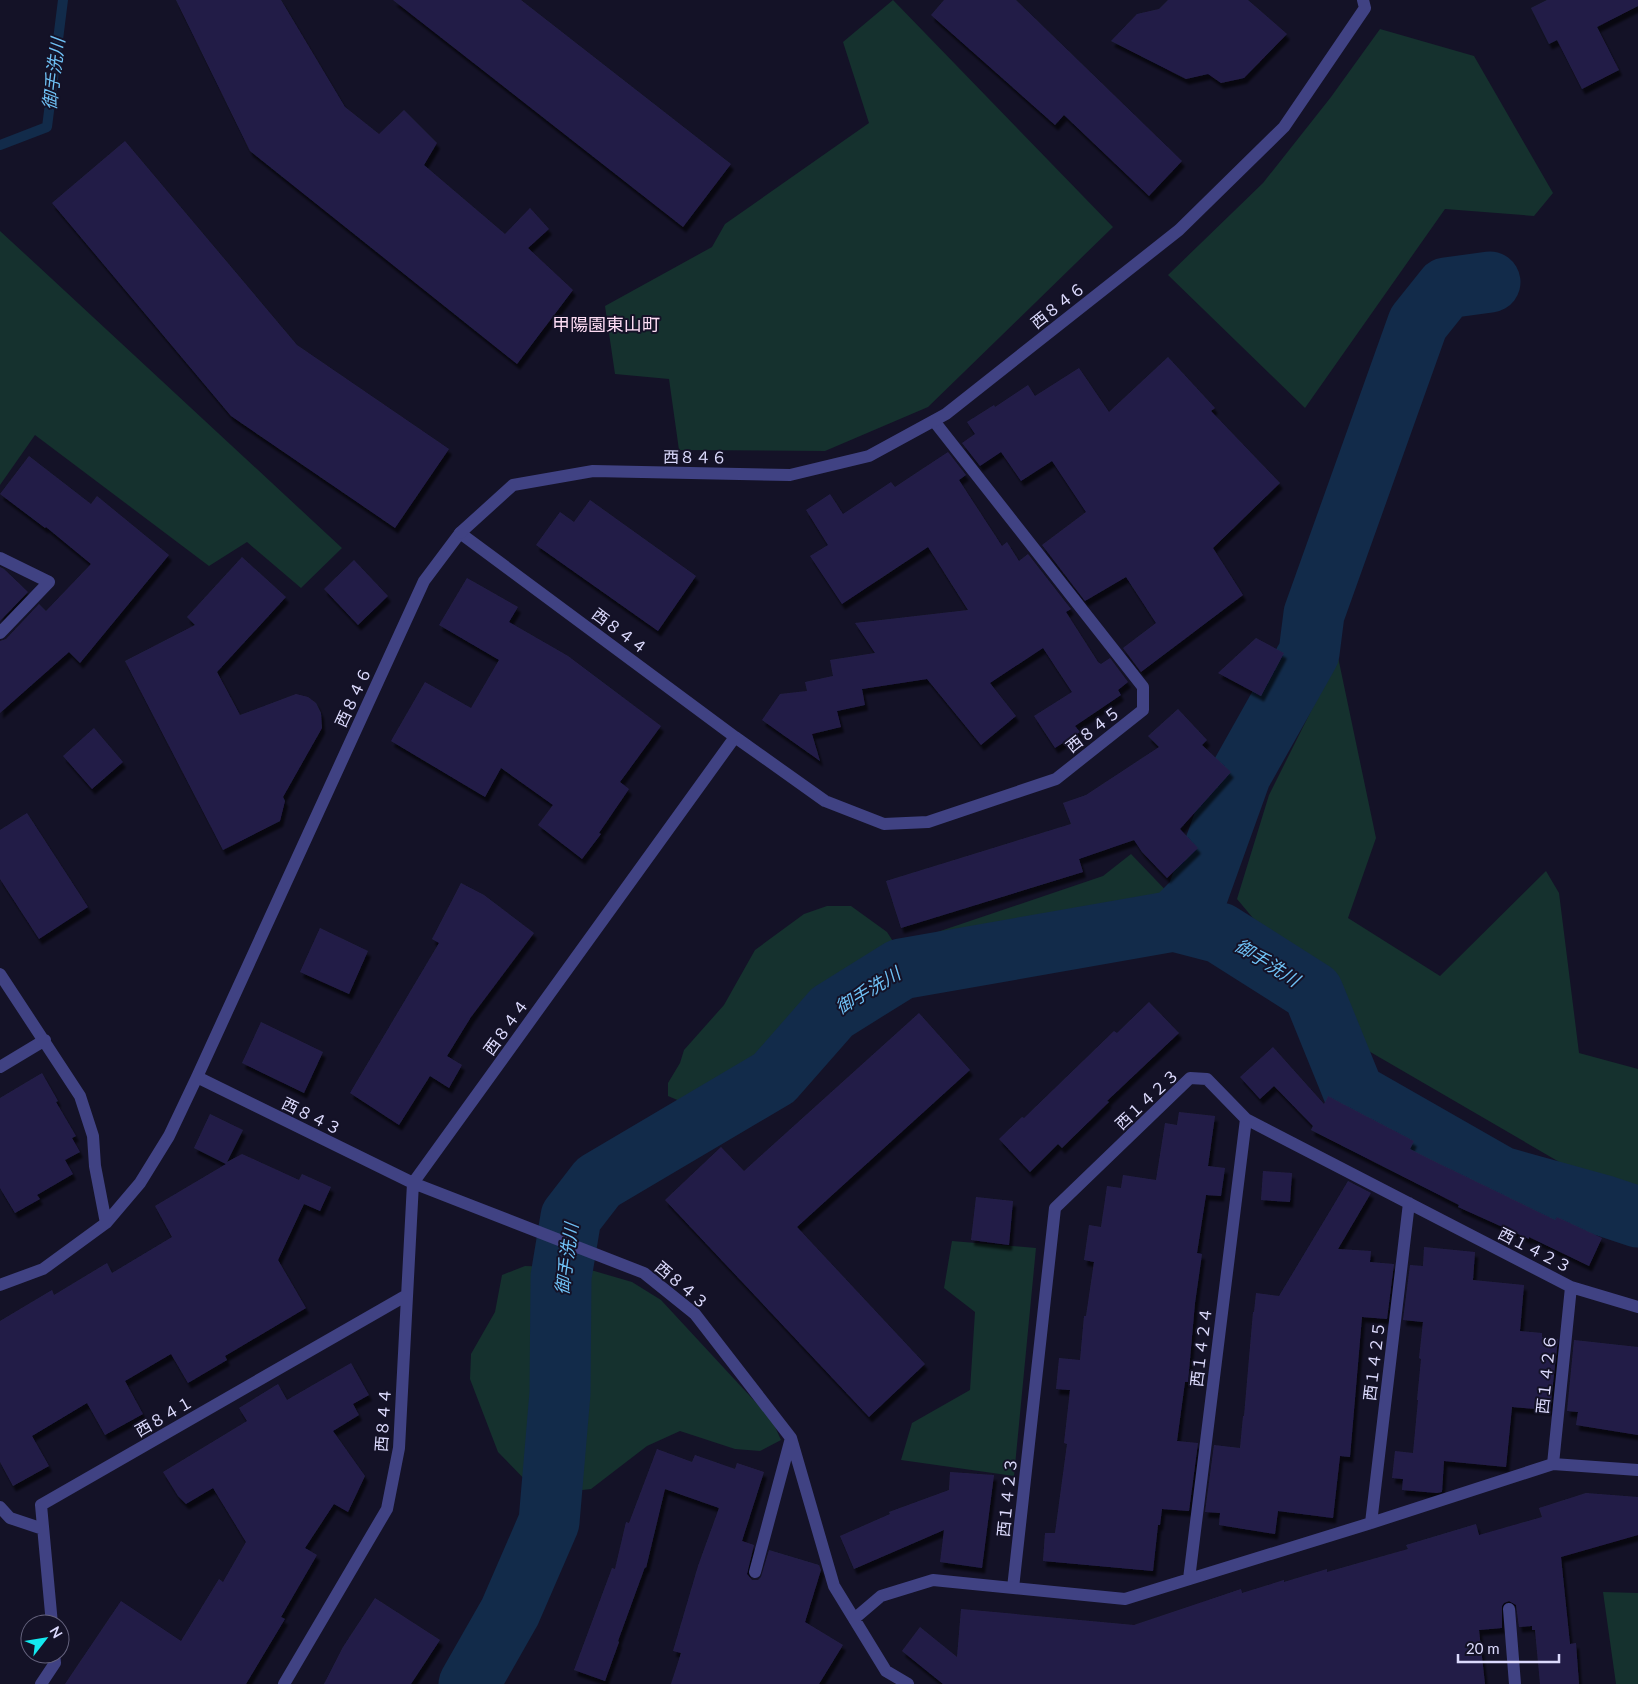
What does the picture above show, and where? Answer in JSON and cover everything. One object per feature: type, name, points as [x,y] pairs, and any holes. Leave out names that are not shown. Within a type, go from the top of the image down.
[{"type":"street","name":"西８４６","points":[[0,1284],[44,1269],[106,1222],[140,1182],[169,1136],[424,581],[460,533],[513,485],[593,471],[790,475],[869,456],[934,421],[954,408],[1179,230],[1214,196],[1284,127],[1365,8],[1364,0]]},
{"type":"street","name":"西８４５","points":[[735,737],[825,801],[884,824],[928,822],[1056,779],[1143,710],[1143,687],[934,421]]},
{"type":"street","name":"西８４４","points":[[284,1684],[387,1509],[399,1448],[413,1183],[735,737],[460,533]]},
{"type":"street","points":[[0,558],[49,582],[0,633]]},
{"type":"street","points":[[0,974],[80,1096],[93,1136],[95,1166],[106,1222]]},
{"type":"street","points":[[0,1067],[44,1040]]},
{"type":"street","name":"西８４３","points":[[197,1078],[413,1183],[644,1273],[695,1314],[791,1438],[834,1586],[886,1671],[908,1684]]},
{"type":"street","name":"西１４２３","points":[[1013,1588],[1055,1208],[1190,1078],[1208,1079],[1246,1119],[1571,1287],[1638,1307]]},
{"type":"street","name":"西１４２４","points":[[1189,1579],[1246,1119]]},
{"type":"street","name":"西１４２５","points":[[1371,1523],[1409,1203]]},
{"type":"street","name":"西１４２６","points":[[1553,1464],[1571,1287]]},
{"type":"street","name":"西８４１","points":[[51,1614],[41,1505],[407,1295]]},
{"type":"street","points":[[755,1572],[791,1438]]},
{"type":"street","points":[[854,1619],[881,1596],[933,1580],[1125,1599],[1371,1523],[1553,1464],[1638,1470]]},
{"type":"street","points":[[0,1507],[10,1518],[43,1529]]},
{"type":"street","points":[[1509,1609],[1515,1684]]},
{"type":"street","points":[[41,1684],[54,1664]]},
{"type":"green space","points":[[893,0],[1113,227],[928,407],[825,451],[679,450],[669,379],[615,374],[605,306],[712,247],[725,224],[869,123],[843,42]]},
{"type":"green space","points":[[1380,29],[1474,56],[1553,193],[1534,216],[1445,209],[1305,408],[1168,275],[1263,183],[1331,97]]},
{"type":"green space","points":[[0,231],[342,548],[301,588],[247,542],[209,566],[35,435],[0,485]]},
{"type":"green space","points":[[1338,657],[1376,838],[1348,918],[1440,976],[1546,871],[1559,893],[1579,1053],[1638,1069],[1638,1204],[1623,1199],[1360,1046],[1237,899],[1269,795]]},
{"type":"green space","points":[[1131,854],[1176,901],[1145,919],[869,966],[807,1011],[740,1081],[689,1105],[668,1096],[668,1083],[680,1063],[684,1050],[724,1005],[755,950],[804,914],[827,906],[851,906],[887,932],[896,946],[1103,876]]},
{"type":"green space","points":[[952,1241],[1036,1248],[1014,1476],[901,1460],[912,1423],[970,1390],[975,1312],[944,1288]]},
{"type":"green space","points":[[525,1266],[584,1268],[632,1282],[661,1300],[772,1420],[781,1440],[760,1451],[735,1449],[680,1431],[647,1446],[591,1489],[556,1493],[532,1487],[498,1452],[470,1379],[471,1354],[495,1312],[502,1275]]},
{"type":"green space","points":[[1603,1592],[1638,1593],[1638,1684],[1616,1684]]},
{"type":"building","points":[[176,0],[281,0],[345,107],[379,134],[404,110],[437,143],[424,165],[505,234],[530,208],[549,229],[528,248],[573,290],[517,364],[250,151]]},
{"type":"building","points":[[393,0],[521,0],[731,164],[683,227]]},
{"type":"building","points":[[944,0],[1016,0],[1182,161],[1149,196],[1064,115],[1055,125],[931,15]]},
{"type":"building","points":[[1168,0],[1248,0],[1287,34],[1244,78],[1221,83],[1208,74],[1186,79],[1111,41],[1137,14],[1159,9]]},
{"type":"building","points":[[1547,0],[1638,0],[1638,6],[1597,27],[1619,70],[1582,89],[1557,40],[1549,44],[1531,8]]},
{"type":"building","points":[[125,141],[297,345],[449,449],[395,528],[231,416],[52,203]]},
{"type":"building","points":[[1168,357],[1215,408],[1211,411],[1280,483],[1213,548],[1243,595],[1141,672],[1123,648],[1156,623],[1126,577],[1085,601],[1042,545],[1086,512],[1052,461],[1021,481],[1001,452],[980,466],[962,443],[975,434],[967,422],[994,405],[995,407],[1028,385],[1035,396],[1079,368],[1109,412]]},
{"type":"building","points":[[948,452],[966,475],[959,480],[1002,546],[1007,542],[1019,561],[1028,554],[1071,609],[1066,612],[1098,662],[1101,664],[1110,658],[1128,682],[1118,690],[1121,695],[1075,726],[1080,732],[1055,748],[1034,716],[1072,692],[1043,648],[990,683],[1016,716],[981,745],[927,679],[862,689],[865,705],[837,711],[841,727],[812,734],[820,761],[762,720],[780,694],[807,691],[805,682],[833,676],[830,660],[875,653],[855,623],[968,610],[928,547],[842,604],[810,556],[828,545],[806,510],[830,494],[843,514],[891,482],[895,487]]},
{"type":"building","points":[[29,456],[91,504],[97,496],[169,555],[80,663],[69,652],[0,713],[0,641],[6,639],[39,604],[46,611],[91,564],[46,527],[0,494]]},
{"type":"building","points":[[590,500],[696,576],[658,631],[536,545],[560,512],[574,522]]},
{"type":"building","points":[[242,557],[286,597],[217,672],[240,715],[296,694],[308,697],[316,703],[321,713],[322,728],[283,797],[285,801],[280,821],[223,850],[125,661],[195,625],[187,617]]},
{"type":"building","points":[[354,560],[388,596],[358,625],[324,589]]},
{"type":"building","points":[[0,567],[28,592],[0,621]]},
{"type":"building","points":[[467,578],[518,607],[509,622],[568,656],[661,726],[620,782],[629,789],[599,833],[601,834],[582,859],[538,825],[553,805],[501,768],[485,797],[391,741],[425,682],[471,708],[499,660],[439,625]]},
{"type":"building","points":[[1256,638],[1284,653],[1261,696],[1218,673]]},
{"type":"building","points":[[1178,709],[1207,740],[1202,745],[1231,772],[1180,829],[1198,848],[1167,878],[1142,852],[1134,840],[1079,859],[1083,872],[901,928],[886,881],[1071,824],[1063,803],[1086,795],[1159,747],[1148,736]]},
{"type":"building","points":[[94,728],[123,762],[92,789],[63,756]]},
{"type":"building","points":[[27,813],[88,907],[39,939],[0,879],[0,830]]},
{"type":"building","points":[[461,883],[484,895],[534,933],[471,1017],[447,1056],[462,1065],[449,1088],[430,1076],[399,1125],[350,1093],[439,943],[432,939]]},
{"type":"building","points":[[320,928],[368,951],[349,994],[300,972]]},
{"type":"building","points":[[1149,1002],[1179,1033],[1107,1101],[1109,1102],[1062,1148],[1058,1144],[1030,1172],[999,1139],[1022,1117],[1024,1118],[1114,1031],[1117,1033]]},
{"type":"building","points":[[919,1013],[970,1070],[797,1227],[925,1364],[869,1417],[665,1200],[721,1147],[744,1171]]},
{"type":"building","points":[[261,1022],[323,1052],[304,1093],[242,1063]]},
{"type":"building","points":[[1273,1047],[1324,1104],[1328,1096],[1414,1141],[1410,1149],[1555,1220],[1557,1217],[1602,1238],[1589,1266],[1529,1237],[1529,1239],[1458,1207],[1459,1205],[1311,1130],[1313,1126],[1274,1086],[1260,1099],[1240,1077]]},
{"type":"building","points":[[42,1073],[76,1136],[72,1138],[80,1152],[65,1160],[73,1174],[37,1195],[40,1199],[15,1213],[0,1188],[0,1098]]},
{"type":"building","points":[[1179,1112],[1215,1116],[1208,1166],[1225,1168],[1221,1196],[1206,1195],[1197,1253],[1202,1254],[1195,1303],[1188,1382],[1185,1382],[1177,1441],[1198,1443],[1189,1511],[1162,1509],[1160,1525],[1158,1525],[1153,1571],[1043,1561],[1045,1533],[1055,1533],[1067,1444],[1064,1443],[1070,1390],[1056,1389],[1059,1358],[1080,1360],[1084,1316],[1086,1316],[1094,1262],[1084,1260],[1089,1225],[1101,1227],[1107,1186],[1121,1188],[1123,1175],[1156,1180],[1165,1123],[1177,1125]]},
{"type":"building","points":[[210,1114],[243,1130],[227,1162],[242,1154],[299,1180],[302,1174],[331,1187],[320,1211],[304,1204],[278,1260],[306,1308],[225,1356],[227,1360],[188,1383],[171,1354],[125,1381],[143,1414],[105,1435],[87,1403],[32,1436],[49,1466],[13,1486],[0,1462],[0,1321],[52,1290],[54,1295],[107,1263],[112,1273],[172,1237],[155,1206],[226,1164],[194,1148]]},
{"type":"building","points":[[1263,1171],[1292,1173],[1290,1202],[1261,1200]]},
{"type":"building","points":[[1348,1181],[1371,1193],[1338,1249],[1371,1251],[1370,1262],[1394,1264],[1387,1319],[1362,1317],[1350,1457],[1340,1456],[1333,1518],[1278,1511],[1275,1534],[1219,1525],[1220,1513],[1205,1512],[1214,1445],[1240,1448],[1256,1293],[1279,1296]]},
{"type":"building","points":[[976,1197],[1013,1201],[1009,1245],[971,1240]]},
{"type":"building","points":[[1424,1247],[1475,1252],[1473,1280],[1524,1285],[1520,1331],[1542,1333],[1542,1337],[1558,1339],[1550,1410],[1512,1407],[1506,1467],[1444,1461],[1442,1492],[1437,1493],[1402,1490],[1403,1479],[1392,1478],[1395,1451],[1413,1453],[1423,1322],[1403,1320],[1410,1265],[1423,1266]]},
{"type":"building","points":[[1574,1340],[1638,1347],[1638,1435],[1576,1425],[1578,1412],[1567,1411]]},
{"type":"building","points":[[351,1363],[369,1395],[353,1404],[359,1415],[333,1431],[365,1476],[348,1512],[334,1504],[305,1548],[317,1555],[281,1617],[285,1619],[246,1684],[65,1684],[121,1601],[181,1641],[219,1579],[223,1582],[246,1542],[213,1488],[186,1504],[178,1496],[163,1472],[247,1421],[239,1408],[278,1384],[287,1400]]},
{"type":"building","points":[[657,1449],[692,1462],[695,1455],[735,1469],[737,1463],[764,1472],[742,1541],[754,1545],[747,1574],[752,1580],[758,1580],[761,1577],[769,1550],[819,1565],[821,1570],[805,1622],[843,1645],[819,1684],[671,1684],[681,1653],[673,1651],[698,1566],[719,1508],[665,1489],[646,1568],[605,1681],[574,1670],[612,1568],[615,1569],[626,1522],[629,1523]]},
{"type":"building","points":[[950,1472],[994,1475],[982,1568],[940,1562],[944,1530],[854,1569],[840,1536],[890,1514],[889,1512],[949,1490]]},
{"type":"building","points":[[1586,1493],[1638,1497],[1638,1535],[1561,1557],[1570,1644],[1576,1643],[1579,1684],[1540,1684],[1535,1630],[1532,1630],[1532,1626],[1519,1627],[1516,1605],[1509,1601],[1502,1606],[1502,1628],[1479,1630],[1485,1684],[943,1684],[902,1651],[920,1627],[957,1657],[961,1609],[1134,1625],[1241,1589],[1242,1593],[1284,1580],[1284,1582],[1327,1569],[1327,1572],[1408,1549],[1406,1545],[1476,1524],[1479,1535],[1542,1517],[1539,1508]]},
{"type":"building","points":[[375,1598],[440,1640],[411,1684],[324,1684],[343,1647]]},
{"type":"waterway","name":"御手洗川","points":[[0,145],[47,127],[63,0]]},
{"type":"waterway","points":[[1174,921],[1196,899],[1241,774],[1309,653],[1314,614],[1418,323],[1446,288],[1490,282]]},
{"type":"waterway","name":"御手洗川","points":[[469,1684],[510,1612],[549,1522],[560,1393],[561,1277],[571,1217],[598,1182],[774,1078],[832,1012],[901,969],[1174,921],[1220,933],[1313,992],[1354,1093],[1501,1177],[1638,1217]]},
{"type":"district","name":"甲陽園東山町","points":[[606,325]]}]
